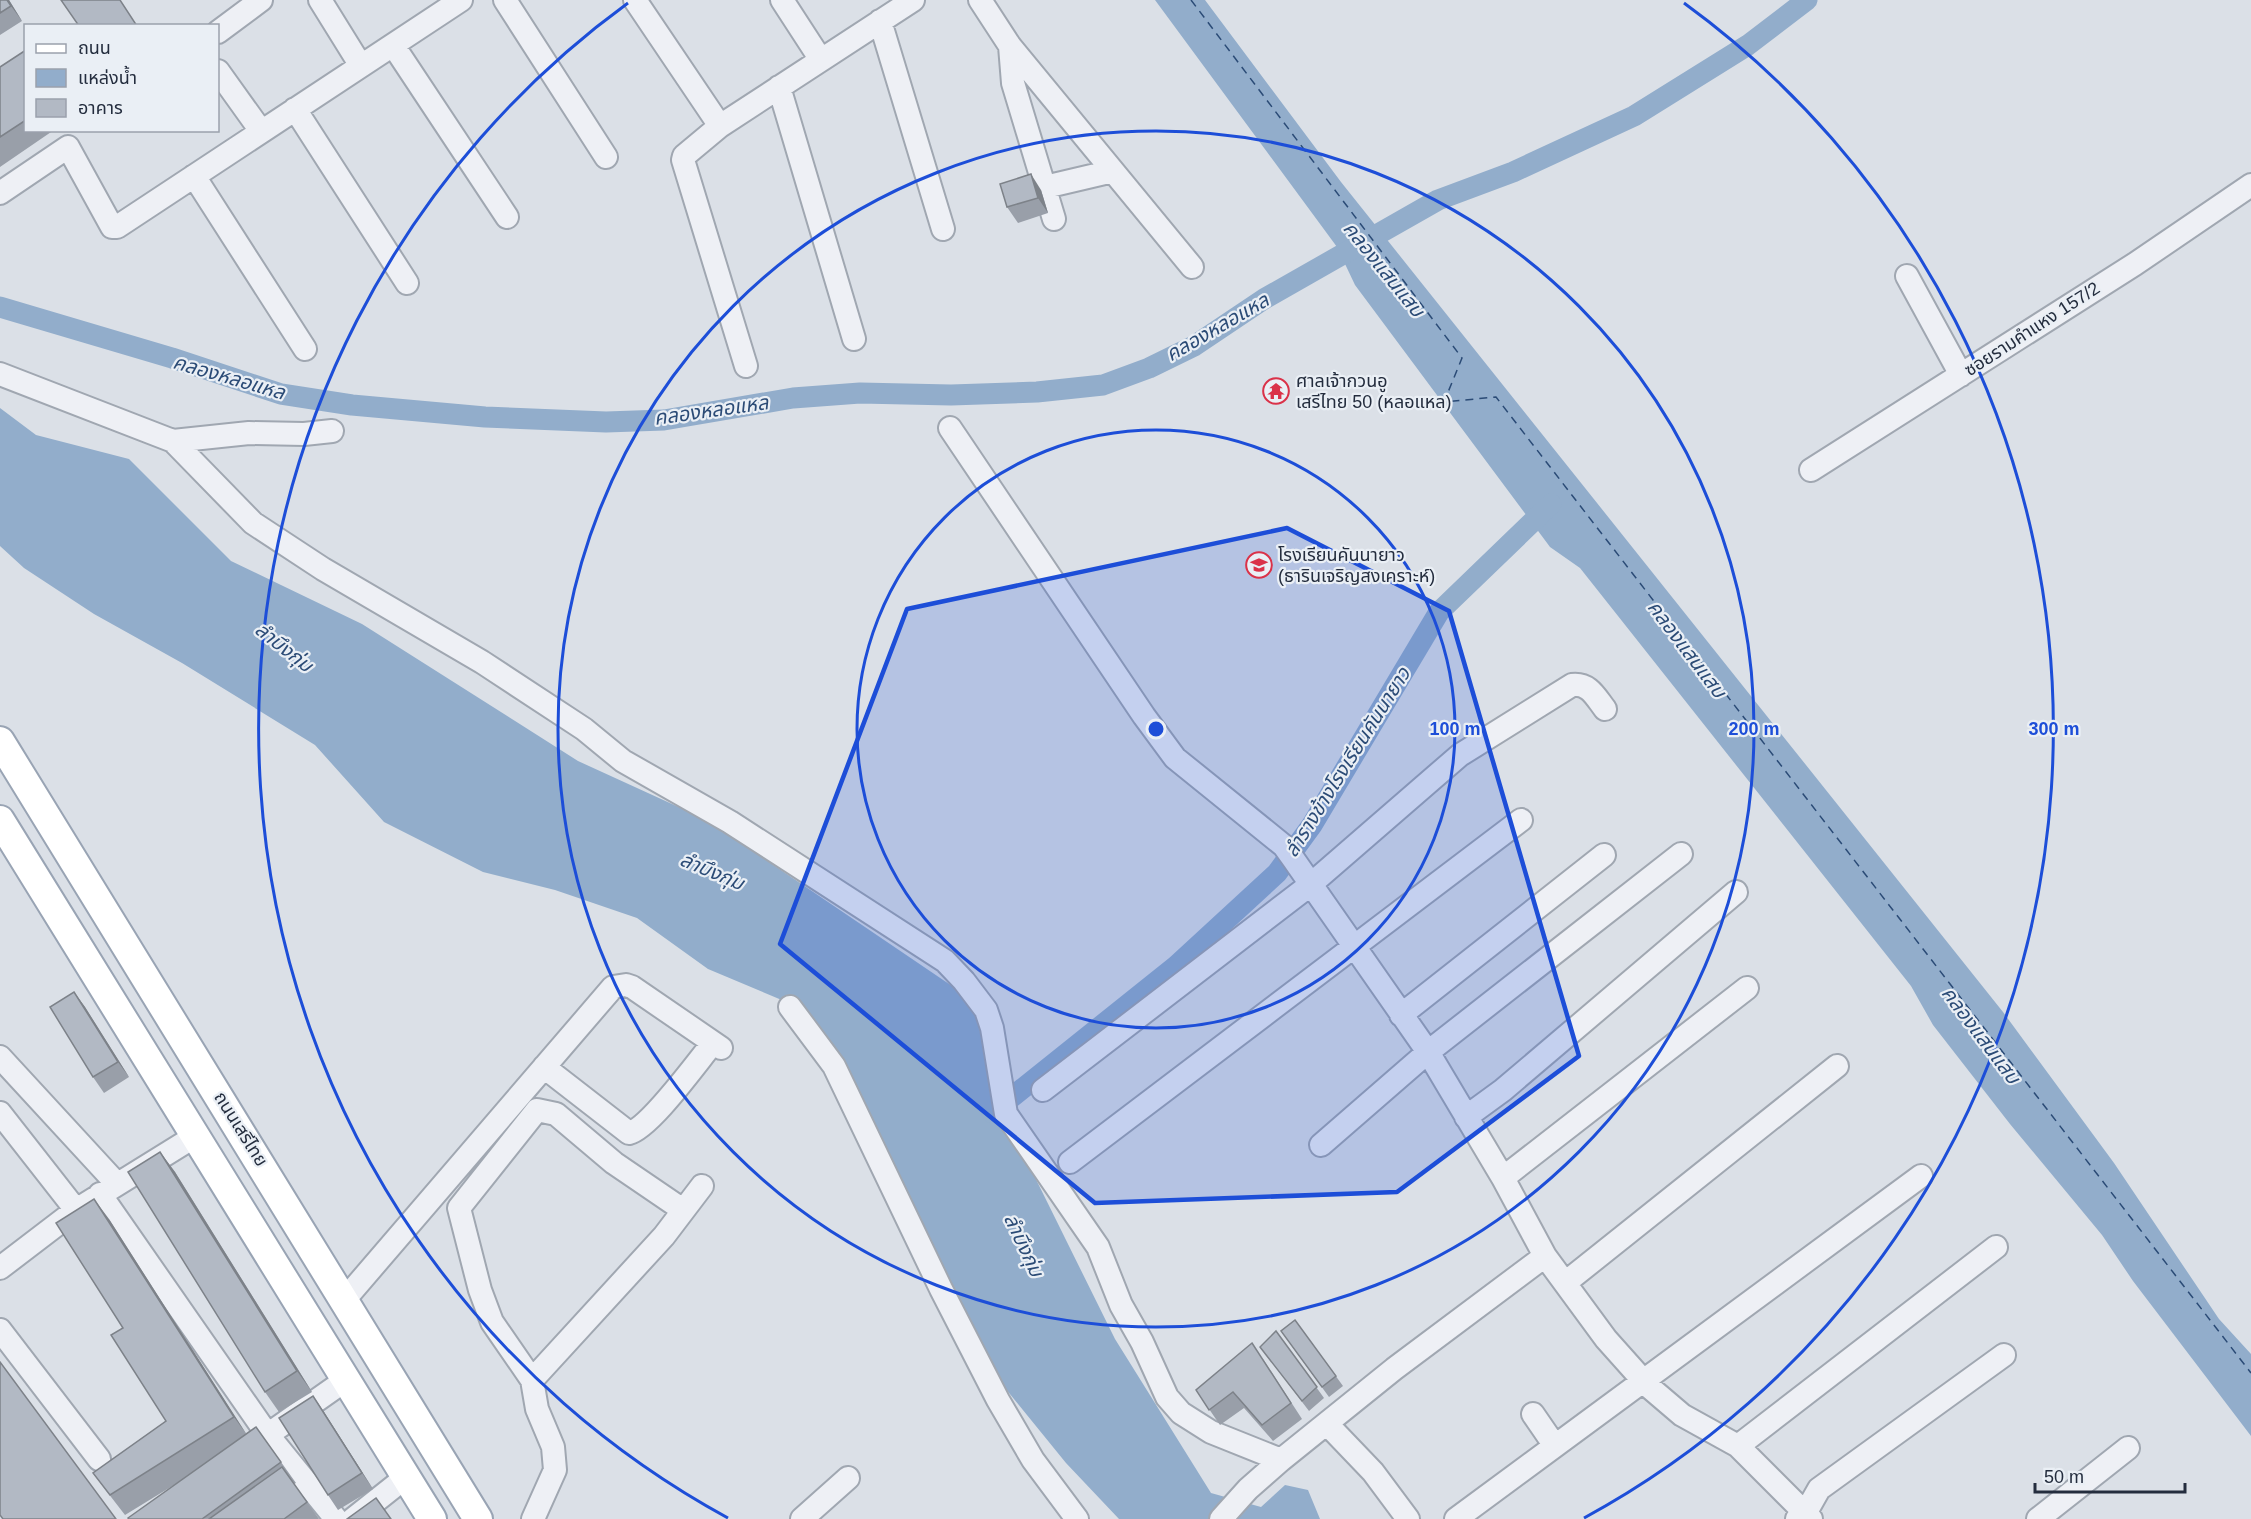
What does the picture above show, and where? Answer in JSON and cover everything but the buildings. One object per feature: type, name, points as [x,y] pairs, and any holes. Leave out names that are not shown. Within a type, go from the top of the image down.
[{"type":"main road","name":"ถนนเสรีไทย","points":[[2,749],[345,1299],[478,1519]]},
{"type":"main road","points":[[0,820],[197,1135],[432,1519]]},
{"type":"street","points":[[219,31],[261,0]]},
{"type":"street","points":[[320,0],[361,66]]},
{"type":"street","points":[[0,193],[74,139],[112,227],[194,176],[461,0]]},
{"type":"street","points":[[506,0],[606,157]]},
{"type":"street","points":[[635,0],[720,126]]},
{"type":"street","points":[[782,0],[821,60]]},
{"type":"street","points":[[746,366],[683,160],[688,151],[720,126],[912,0]]},
{"type":"street","points":[[980,0],[1010,46],[1192,267]]},
{"type":"street","points":[[880,21],[943,229]]},
{"type":"street","points":[[393,45],[507,217]]},
{"type":"street","points":[[1010,46],[1013,83],[1054,219]]},
{"type":"street","points":[[219,72],[261,131]]},
{"type":"street","points":[[779,87],[854,339]]},
{"type":"street","points":[[295,109],[407,283]]},
{"type":"street","points":[[1045,187],[1113,171]]},
{"type":"street","points":[[194,176],[305,349]]},
{"type":"street","name":"ซอยรามคำแหง 157/2","points":[[1811,470],[2251,186]]},
{"type":"street","points":[[1907,276],[1961,375]]},
{"type":"street","points":[[0,374],[173,441],[253,523],[323,569],[482,662],[584,729],[624,761],[730,822],[945,962],[976,996],[988,1015],[1008,1118],[1055,1182],[1098,1247],[1121,1305],[1142,1342],[1167,1397],[1180,1413],[1211,1432],[1281,1460]]},
{"type":"street","points":[[950,428],[1144,716],[1175,758],[1289,853],[1428,1052],[1503,1178],[1545,1256],[1606,1339],[1642,1380],[1682,1415],[1738,1446],[1805,1517],[1819,1489],[2004,1354]]},
{"type":"street","points":[[173,441],[249,433],[304,434],[333,431]]},
{"type":"street","points":[[1043,1090],[1310,885],[1460,755],[1572,685],[1580,684],[1589,688],[1605,709]]},
{"type":"street","points":[[1070,1162],[1521,820]]},
{"type":"street","points":[[1321,1145],[1428,1052],[1681,854]]},
{"type":"street","points":[[1401,1015],[1604,855]]},
{"type":"street","points":[[1466,1117],[1503,1090],[1736,892]]},
{"type":"street","points":[[345,1299],[544,1067],[609,992],[621,985],[632,987],[717,1045],[651,1119],[635,1131],[629,1132],[544,1067]]},
{"type":"street","points":[[1503,1178],[1747,988]]},
{"type":"street","points":[[790,1007],[834,1066],[941,1289],[998,1400],[1033,1460],[1077,1519]]},
{"type":"street","points":[[0,1057],[108,1189],[267,1434],[336,1519]]},
{"type":"street","points":[[1565,1283],[1837,1066]]},
{"type":"street","points":[[533,1519],[555,1470],[553,1447],[537,1409],[532,1380],[492,1322],[480,1290],[459,1208],[537,1110],[556,1114],[615,1163],[683,1210]]},
{"type":"street","points":[[1,1114],[76,1210]]},
{"type":"street","points":[[0,1268],[76,1210],[197,1135]]},
{"type":"street","points":[[1456,1519],[1921,1176]]},
{"type":"street","points":[[532,1380],[664,1236],[702,1186]]},
{"type":"street","points":[[1738,1446],[1996,1247]]},
{"type":"street","points":[[1221,1519],[1248,1489],[1281,1460],[1328,1425],[1394,1369],[1545,1256]]},
{"type":"street","points":[[0,1330],[99,1459]]},
{"type":"street","points":[[240,1455],[347,1379]]},
{"type":"street","points":[[1533,1414],[1555,1446]]},
{"type":"street","points":[[1328,1425],[1373,1472],[1408,1519]]},
{"type":"street","points":[[2038,1519],[2128,1448]]},
{"type":"street","points":[[352,1519],[406,1477]]},
{"type":"street","points":[[802,1519],[848,1478]]},
{"type":"highlighted area","points":[[1287,528],[1449,611],[1579,1056],[1397,1192],[1095,1203],[780,944],[907,609]]},
{"type":"water","name":"คลองแสนแสบ","points":[[1155,0],[1205,0],[1341,182],[2003,1012],[2114,1163],[2219,1319],[2251,1354],[2251,1436],[2133,1281],[2102,1235],[2010,1124],[1933,1025],[1911,986],[1580,568],[1550,547],[1355,285],[1337,247]]},
{"type":"water","name":"ลำบึงกุ่ม","points":[[0,408],[36,435],[129,459],[231,561],[362,624],[578,761],[707,820],[983,1007],[1014,1135],[1115,1339],[1211,1493],[1261,1507],[1285,1485],[1308,1490],[1320,1519],[1119,1519],[1066,1463],[1001,1383],[796,1006],[708,969],[637,918],[555,890],[483,872],[384,822],[315,745],[182,663],[94,614],[24,568],[0,546]]},
{"type":"waterway","name":"คลองหลอแหล","points":[[0,307],[172,358],[281,394],[352,405],[485,417],[606,422],[664,420],[793,398],[860,393],[951,395],[1037,392],[1103,385],[1149,368],[1194,346],[1264,299],[1438,200],[1513,172],[1634,116],[1748,45],[1807,0]]},
{"type":"waterway","name":"ลำรางข้างโรงเรียนคันนายาว","points":[[992,1113],[1176,966],[1277,873],[1312,825],[1439,612],[1551,504]]},
{"type":"ferry route","points":[[1191,0],[1462,358],[1444,402],[1496,397],[2251,1373]]},
{"type":"place","name":"ศาลเจ้ากวนอู เสรีไทย 50 (หลอแหล)","points":[[1276,391]]},
{"type":"place","name":"โรงเรียนคันนายาว (ธารินเจริญสงเคราะห์)","points":[[1259,565]]}]
